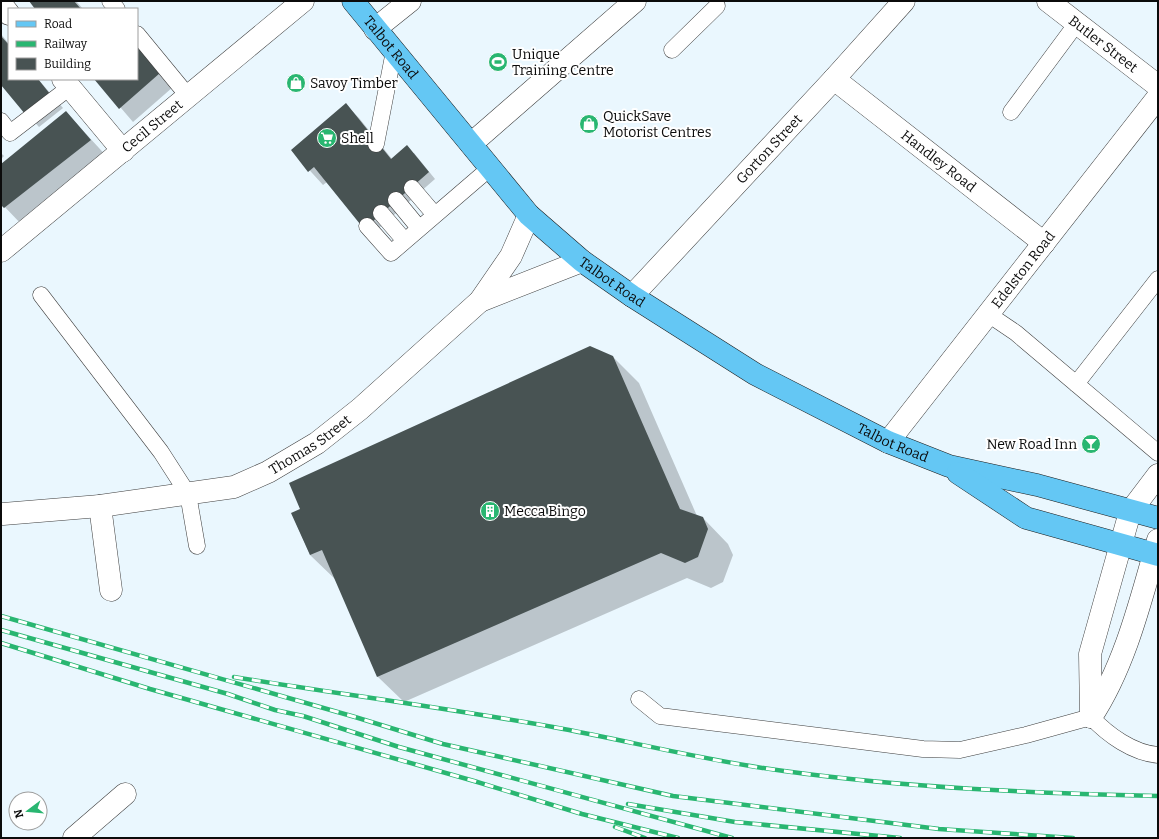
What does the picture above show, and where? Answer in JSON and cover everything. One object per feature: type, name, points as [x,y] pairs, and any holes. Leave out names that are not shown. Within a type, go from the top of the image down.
[{"type":"main road","name":"Talbot Road","points":[[353,1],[529,215],[582,261],[632,296],[755,374],[888,442],[949,466],[1037,485],[1130,512],[1158,518]]},
{"type":"main road","name":"Talbot Road","points":[[949,466],[1026,518],[1121,544],[1157,550]]},
{"type":"street","name":"Cecil Street","points":[[3,245],[123,151],[303,1]]},
{"type":"street","points":[[375,29],[410,1]]},
{"type":"street","points":[[471,144],[635,1]]},
{"type":"street","name":"Gorton Street","points":[[632,296],[834,79],[904,1]]},
{"type":"street","name":"Butler Street","points":[[1048,1],[1158,86]]},
{"type":"street","points":[[1,4],[8,13]]},
{"type":"street","name":"Handley Road","points":[[834,79],[1044,243]]},
{"type":"street","points":[[66,83],[123,151]]},
{"type":"street","name":"Edelston Road","points":[[888,442],[1158,97]]},
{"type":"street","name":"Thomas Street","points":[[2,514],[100,506],[234,487],[268,472],[317,443],[360,409],[480,301],[511,256],[529,215]]},
{"type":"street","name":"Thomas Street","points":[[480,301],[582,261]]},
{"type":"street","points":[[1091,717],[1090,654],[1130,512],[1158,476]]},
{"type":"street","points":[[100,506],[111,590]]},
{"type":"street","name":"Talbot Road","points":[[1091,717],[1104,697],[1117,667],[1157,550]]},
{"type":"street","points":[[74,838],[125,794]]},
{"type":"lane","points":[[672,50],[717,3]]},
{"type":"lane","points":[[1011,112],[1077,23]]},
{"type":"lane","points":[[138,35],[188,96]]},
{"type":"lane","points":[[376,144],[394,51]]},
{"type":"lane","points":[[1,121],[10,133],[66,83]]},
{"type":"lane","points":[[368,226],[390,253],[490,168]]},
{"type":"lane","points":[[412,188],[435,215]]},
{"type":"lane","points":[[396,200],[419,228]]},
{"type":"lane","points":[[381,213],[405,241]]},
{"type":"lane","points":[[1076,384],[1158,279]]},
{"type":"lane","points":[[41,295],[161,452],[188,494],[197,546]]},
{"type":"lane","points":[[988,314],[1016,334],[1158,453]]},
{"type":"lane","points":[[639,699],[660,716],[923,749],[960,750],[1026,735],[1091,717],[1104,730],[1144,754],[1158,755]]},
{"type":"building","points":[[29,1],[74,1],[80,8],[34,8]]},
{"type":"building","points":[[1,36],[8,44],[8,80],[39,80],[50,94],[25,114],[1,85]]},
{"type":"building","points":[[138,46],[160,73],[119,109],[95,80],[138,80]]},
{"type":"building","points":[[346,103],[391,159],[407,145],[429,172],[364,229],[314,167],[308,172],[291,150]]},
{"type":"building","points":[[66,111],[91,140],[4,208],[1,205],[1,164]]},
{"type":"building","name":"Mecca Bingo","points":[[590,346],[613,356],[680,509],[703,517],[708,529],[698,557],[685,563],[661,553],[377,677],[322,550],[310,555],[291,513],[300,509],[289,483]]},
{"type":"railway","points":[[1,616],[355,717],[443,744],[673,796],[939,829],[1073,838]]},
{"type":"railway","points":[[1,630],[228,694],[275,710],[303,716],[399,747],[732,838]]},
{"type":"railway","points":[[1,643],[150,689],[474,781],[582,814],[678,838]]},
{"type":"railway","points":[[234,677],[513,720],[582,732],[726,762],[784,771],[924,786],[1158,796]]},
{"type":"railway","points":[[628,804],[735,822],[900,838]]},
{"type":"railway","points":[[615,827],[645,838]]},
{"type":"place","name":"Unique Training Centre","points":[[498,62]]},
{"type":"place","name":"Savoy Timber","points":[[296,83]]},
{"type":"place","name":"QuickSave Motorist Centres","points":[[589,124]]},
{"type":"place","name":"Shell","points":[[327,138]]},
{"type":"place","name":"New Road Inn","points":[[1091,444]]},
{"type":"place","name":"Mecca Bingo","points":[[490,511]]}]
